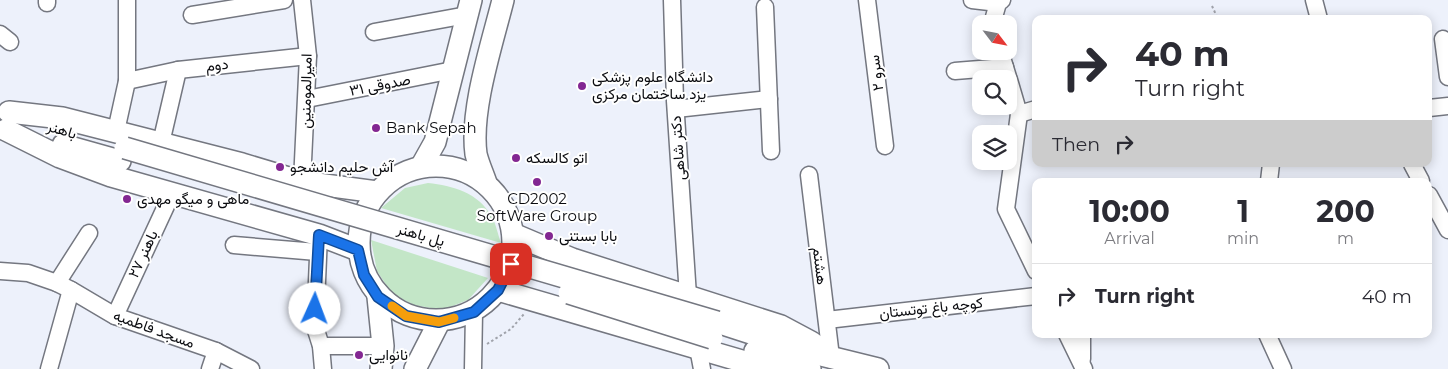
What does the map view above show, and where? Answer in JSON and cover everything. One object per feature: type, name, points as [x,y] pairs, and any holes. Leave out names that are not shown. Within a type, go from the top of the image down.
[{"type":"main road","points":[[486,183],[455,168],[421,167],[397,176],[377,192],[362,219],[358,250],[364,275],[378,297],[406,316],[439,322],[474,312],[498,290],[511,264],[513,234],[504,206],[486,183],[476,154],[475,131],[479,96],[503,0]]},
{"type":"main road","points":[[421,167],[435,142],[469,8]]},
{"type":"main road","points":[[450,80],[454,96],[464,100],[479,96]]},
{"type":"main road","points":[[4,120],[62,118],[120,147],[161,143],[302,182],[377,192]]},
{"type":"main road","points":[[4,120],[60,157],[111,176],[172,193],[318,244],[358,250]]},
{"type":"main road","name":"باهنر","points":[[4,120],[120,147]]},
{"type":"main road","name":"پل باهنر","points":[[120,147],[395,240],[709,336]]},
{"type":"main road","points":[[318,244],[334,186]]},
{"type":"main road","points":[[513,234],[572,259],[781,326],[811,342],[831,356],[878,369]]},
{"type":"main road","points":[[546,304],[572,259]]},
{"type":"main road","points":[[498,290],[546,304],[709,336],[808,363],[831,356]]},
{"type":"main road","points":[[378,297],[382,359],[392,356],[406,358],[415,369],[439,322]]},
{"type":"main road","points":[[709,336],[769,369]]},
{"type":"street","points":[[120,147],[127,81],[127,0]]},
{"type":"street","points":[[202,9],[284,0]]},
{"type":"street","name":"امیرالمومنین","points":[[302,0],[308,56],[302,182]]},
{"type":"street","name":"دکتر شاهی","points":[[672,0],[676,109],[688,296]]},
{"type":"street","name":"سرو ۲","points":[[867,0],[885,146]]},
{"type":"street","points":[[972,0],[1000,1],[995,15]]},
{"type":"street","points":[[1314,0],[1318,15]]},
{"type":"street","points":[[766,7],[771,151]]},
{"type":"street","points":[[374,32],[469,8]]},
{"type":"street","points":[[1443,39],[1448,77]]},
{"type":"street","name":"دوم","points":[[127,81],[178,70],[308,56]]},
{"type":"street","points":[[955,71],[1006,69],[1019,114],[1006,209],[1032,264]]},
{"type":"street","points":[[161,143],[178,70]]},
{"type":"street","name":"صدوقی ۳۱","points":[[307,99],[450,80]]},
{"type":"street","points":[[676,109],[769,99]]},
{"type":"street","points":[[1432,108],[1448,106]]},
{"type":"street","points":[[1019,114],[1032,110]]},
{"type":"street","name":"هشتم","points":[[809,175],[831,356]]},
{"type":"street","name":"باهنر ۲۷","points":[[115,316],[172,193]]},
{"type":"street","points":[[1432,201],[1448,230]]},
{"type":"street","points":[[50,369],[64,287],[89,233]]},
{"type":"street","points":[[234,245],[318,244],[315,328],[321,346],[323,369]]},
{"type":"street","name":"مسجد فاطمیه","points":[[0,271],[28,273],[64,287],[115,316],[216,351],[251,369]]},
{"type":"street","name":"کوچه باغ توتستان","points":[[827,320],[1032,296]]},
{"type":"street","points":[[473,369],[474,312]]},
{"type":"street","points":[[702,369],[709,336]]},
{"type":"street","points":[[1069,338],[1083,366]]},
{"type":"street","points":[[1082,338],[1083,366]]},
{"type":"street","points":[[1269,338],[1283,369]]},
{"type":"street","points":[[321,346],[382,359]]},
{"type":"street","points":[[210,369],[216,351]]},
{"type":"path","points":[[1212,6],[1216,15]]},
{"type":"path","points":[[474,351],[490,343],[546,304]]},
{"type":"green space","points":[[428,183],[456,188],[480,202],[492,217],[501,243],[381,208],[405,188]]},
{"type":"green space","points":[[371,240],[488,278],[468,300],[442,310],[414,305],[392,294],[377,271]]},
{"type":"slow traffic","points":[[392,306],[406,316],[439,322],[454,318]]},
{"type":"place","name":"دانشگاه علوم پزشکی یزد ساختمان مرکزی","points":[[582,86]]},
{"type":"place","name":"Bank Sepah","points":[[376,128]]},
{"type":"place","name":"اتو کالسکه","points":[[516,158]]},
{"type":"place","name":"آش حلیم دانشجو","points":[[280,167]]},
{"type":"place","name":"CD2002 SoftWare Group","points":[[537,182]]},
{"type":"place","name":"ماهی و میگو مهدی","points":[[127,199]]},
{"type":"place","name":"بابا بستنی","points":[[549,236]]},
{"type":"place","name":"نانوایی","points":[[359,355]]},
{"type":"route","points":[[315,309],[319,235],[358,250],[364,275],[378,297],[406,316],[439,322],[474,312],[498,290],[511,264]]}]
